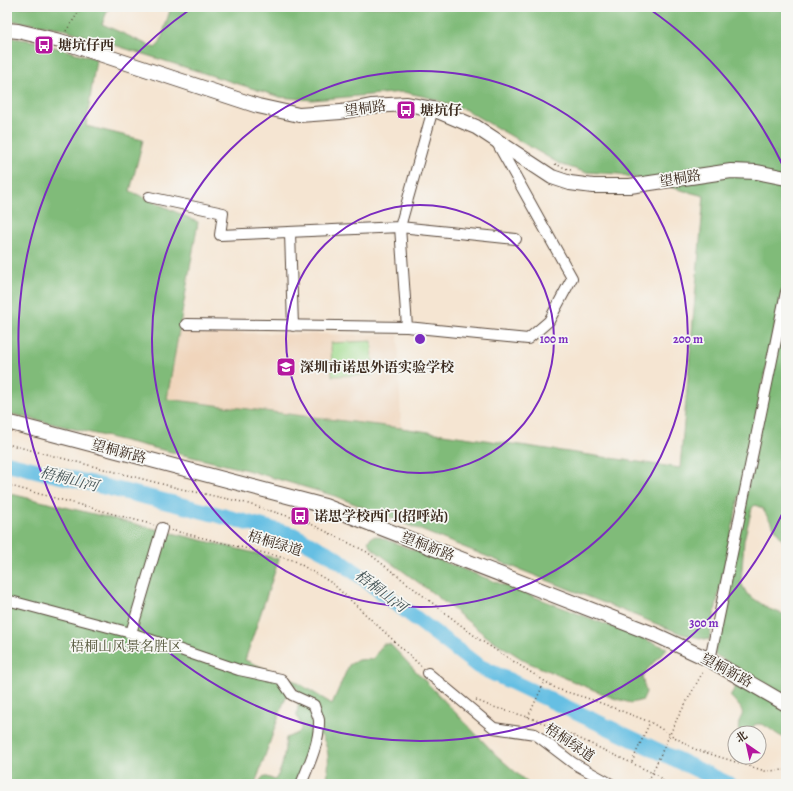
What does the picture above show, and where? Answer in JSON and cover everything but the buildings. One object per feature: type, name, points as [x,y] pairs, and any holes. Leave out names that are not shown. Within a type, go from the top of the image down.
[{"type":"street","name":"望桐路","points":[[7,30],[18,31],[60,41],[258,106],[299,115],[341,112],[371,106],[400,104],[432,109],[461,119],[552,176],[570,183],[593,186],[630,186],[731,171],[757,172],[786,178]]},
{"type":"street","points":[[406,327],[400,227],[432,109]]},
{"type":"street","points":[[186,324],[406,327],[528,340],[549,321],[572,278],[495,139]]},
{"type":"street","points":[[149,197],[223,213],[220,235],[400,227],[516,240]]},
{"type":"street","points":[[290,233],[293,326]]},
{"type":"street","points":[[710,660],[786,292]]},
{"type":"street","name":"望桐新路","points":[[7,422],[325,506],[656,635],[710,660],[786,704]]},
{"type":"street","points":[[131,632],[162,528]]},
{"type":"street","points":[[7,600],[131,632],[239,670],[281,679],[292,695],[314,705],[319,719],[317,736],[309,767],[301,784]]},
{"type":"street","name":"梧桐绿道","points":[[428,673],[494,728],[536,734],[573,763],[611,784]]},
{"type":"path","points":[[60,41],[82,7]]},
{"type":"path","points":[[7,444],[178,488],[242,502],[307,522],[367,552],[480,640],[557,689],[593,700],[650,722],[694,749],[765,770],[786,770]]},
{"type":"path","name":"梧桐绿道","points":[[7,485],[162,528],[293,560],[332,584],[428,673]]},
{"type":"path","points":[[647,784],[677,719],[710,660]]},
{"type":"path","points":[[528,717],[545,681]]},
{"type":"path","points":[[471,698],[490,706],[528,717],[632,762],[657,775],[666,784]]},
{"type":"path","points":[[632,762],[650,722]]},
{"type":"shaded area","name":"深圳市诺思外语实验学校","points":[[179,332],[398,335],[401,428],[167,399]]},
{"type":"green space","points":[[7,7],[109,7],[102,24],[155,48],[160,43],[171,7],[786,7],[786,273],[709,640],[682,634],[335,496],[247,470],[7,413],[7,37],[34,41],[96,59],[86,126],[143,140],[130,191],[198,222],[167,399],[401,428],[680,468],[704,196],[619,174],[584,172],[560,164],[464,109],[427,97],[403,92],[312,100],[280,97],[60,28],[7,20]]},
{"type":"green space","points":[[786,320],[786,546],[762,508],[755,505],[752,508],[744,540],[741,583],[747,594],[769,609],[786,615],[786,662],[784,666],[786,669],[786,695],[714,654],[781,322]]},
{"type":"green space","points":[[372,341],[373,375],[332,376],[331,343]]},
{"type":"green space","name":"梧桐山风景名胜区","points":[[7,493],[279,559],[245,660],[295,681],[332,704],[349,665],[358,660],[373,659],[383,644],[390,644],[496,755],[529,784],[326,784],[328,752],[324,740],[320,734],[309,759],[304,763],[302,768],[305,773],[306,784],[259,784],[264,776],[275,780],[282,765],[286,738],[301,730],[301,725],[297,716],[299,693],[295,686],[289,690],[285,699],[255,784],[7,784]]},
{"type":"green space","points":[[377,536],[667,648],[642,677],[646,692],[643,700],[631,703],[613,698],[527,662],[486,636],[434,594],[373,549],[368,542],[371,537]]},
{"type":"green space","points":[[738,683],[786,707],[786,738],[782,737],[767,727],[767,725],[738,725],[742,712],[730,696]]},
{"type":"waterway","name":"梧桐山河","points":[[7,463],[192,508],[293,535],[331,555],[358,574],[478,666],[728,784]]},
{"type":"place","name":"塘坑仔西","points":[[44,45]]},
{"type":"place","name":"塘坑仔","points":[[406,110]]},
{"type":"place","name":"深圳市诺思外语实验学校","points":[[286,367]]},
{"type":"place","name":"诺思学校西门(招呼站)","points":[[300,516]]}]
